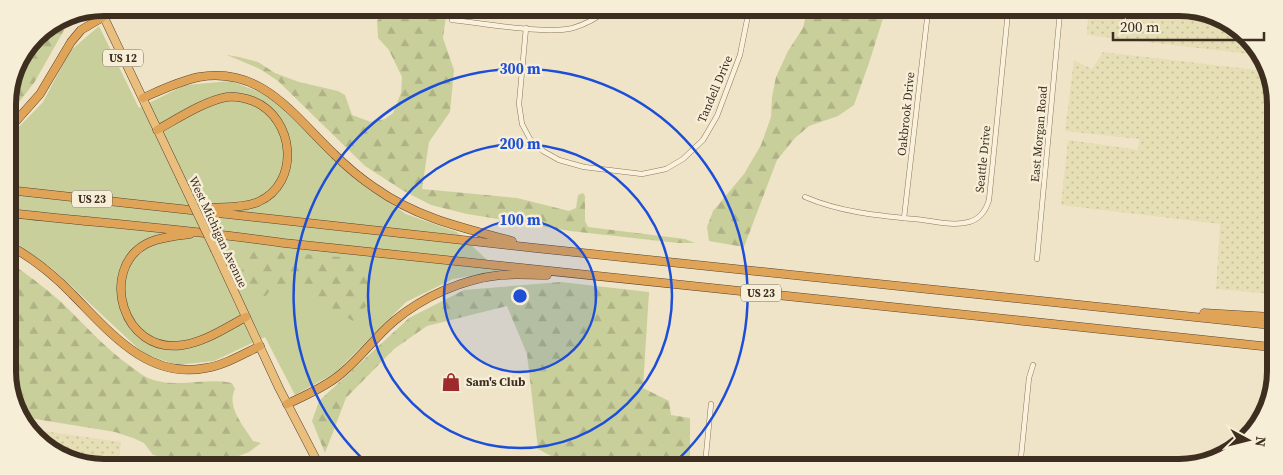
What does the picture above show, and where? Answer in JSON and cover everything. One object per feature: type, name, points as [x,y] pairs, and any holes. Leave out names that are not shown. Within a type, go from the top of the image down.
[{"type":"highway","name":"West Michigan Avenue","points":[[104,17],[287,404],[315,459]]},
{"type":"highway","points":[[16,121],[40,94],[71,42],[81,30],[104,17]]},
{"type":"highway","points":[[143,98],[182,82],[205,76],[227,76],[252,83],[266,90],[282,102],[358,176],[390,198],[419,214],[450,226],[535,248]]},
{"type":"highway","points":[[157,130],[214,101],[227,97],[236,97],[258,103],[269,110],[283,128],[286,139],[287,163],[278,185],[270,194],[258,202],[240,206],[187,210]]},
{"type":"highway","name":"US 23","points":[[16,191],[535,248],[1267,324]]},
{"type":"highway","name":"US 23","points":[[16,214],[210,232],[284,243],[1267,347]]},
{"type":"highway","points":[[210,232],[164,238],[145,244],[130,258],[123,274],[121,298],[126,316],[140,334],[152,341],[167,346],[192,344],[246,317]]},
{"type":"highway","points":[[16,250],[42,266],[72,293],[102,325],[132,351],[148,361],[177,369],[207,368],[260,346]]},
{"type":"highway","points":[[287,404],[319,389],[338,376],[394,322],[412,308],[464,282],[502,275],[595,276]]},
{"type":"highway","points":[[1166,314],[1198,313],[1267,317]]},
{"type":"street","points":[[452,20],[552,30],[572,28],[599,16]]},
{"type":"street","name":"Tandell Drive","points":[[526,28],[519,87],[519,104],[522,124],[530,138],[543,151],[559,160],[584,167],[642,174],[666,169],[683,159],[703,140],[717,116],[740,54],[749,16]]},
{"type":"street","name":"Oakbrook Drive","points":[[904,218],[927,16]]},
{"type":"street","name":"Seattle Drive","points":[[805,197],[819,203],[856,212],[951,223],[975,220],[982,214],[989,200],[1008,16]]},
{"type":"street","name":"East Morgan Road","points":[[1037,259],[1060,16]]},
{"type":"street","points":[[1021,459],[1029,378],[1033,365]]},
{"type":"street","points":[[706,459],[711,404]]},
{"type":"shaded area","points":[[1088,16],[1184,16],[1217,25],[1241,42],[1250,54],[1087,35]]},
{"type":"shaded area","points":[[1103,52],[1260,70],[1264,82],[1267,105],[1267,294],[1216,289],[1220,224],[1061,205],[1068,140],[1138,150],[1139,139],[1065,131],[1074,60],[1092,69]]},
{"type":"shaded area","points":[[39,430],[121,442],[119,459],[93,458],[66,450]]},
{"type":"green space","points":[[381,16],[446,16],[443,38],[454,70],[450,112],[429,142],[422,189],[517,198],[569,211],[576,208],[578,195],[583,193],[585,196],[585,221],[588,227],[685,239],[695,243],[678,243],[570,231],[467,214],[431,205],[402,190],[365,166],[278,81],[260,69],[227,55],[258,62],[275,73],[299,82],[338,91],[345,95],[352,115],[371,122],[385,119],[393,113],[401,93],[402,77],[389,50],[378,38],[377,21]]},
{"type":"green space","points":[[806,16],[884,16],[854,105],[838,116],[809,126],[795,138],[777,160],[744,247],[709,241],[707,227],[713,211],[744,174],[761,145],[771,117],[776,77],[788,51],[803,28]]},
{"type":"green space","points":[[73,22],[67,25],[34,83],[16,106],[19,82],[31,56],[46,38],[66,25]]},
{"type":"green space","points":[[99,26],[139,108],[185,85],[231,81],[269,96],[360,183],[406,214],[457,232],[499,271],[453,279],[406,302],[335,373],[295,395],[265,337],[214,361],[177,365],[144,354],[54,270],[16,243],[16,130],[43,102],[70,51]]},
{"type":"green space","points":[[254,250],[352,258],[375,278],[373,298],[353,321],[309,295],[275,284],[262,301],[240,274]]},
{"type":"green space","points":[[16,267],[60,301],[111,351],[146,377],[167,383],[211,381],[232,383],[235,389],[233,403],[237,416],[253,441],[261,443],[235,459],[166,458],[153,455],[144,443],[115,432],[31,418],[21,399],[17,382]]},
{"type":"green space","points":[[561,282],[649,292],[643,388],[669,401],[671,415],[690,418],[690,459],[557,459],[538,449],[527,354],[507,306],[427,326],[394,349],[346,398],[325,453],[312,421],[319,401],[409,318],[464,290]]},
{"type":"place","name":"Sam's Club","points":[[451,382]]}]
